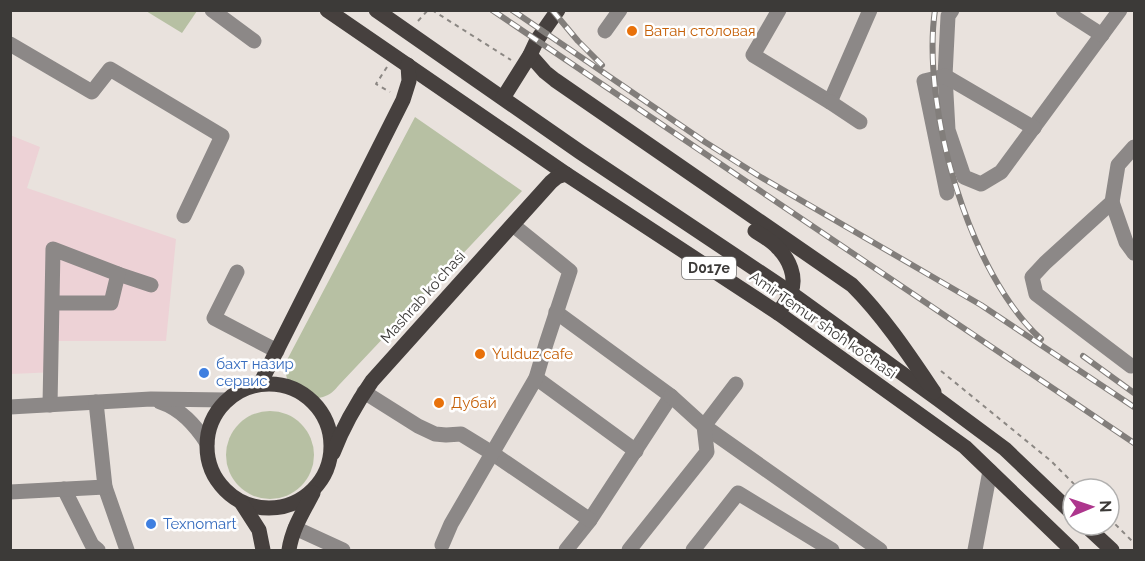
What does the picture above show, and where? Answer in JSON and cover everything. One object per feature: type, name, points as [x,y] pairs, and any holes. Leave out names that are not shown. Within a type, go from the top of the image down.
[{"type":"main road","name":"Amir Temur shoh ko'chasi","points":[[327,10],[566,174],[778,313],[965,447],[1072,550]]},
{"type":"main road","name":"Amir Temur shoh ko'chasi","points":[[376,10],[790,293],[939,400],[1005,449],[1061,503]]},
{"type":"main road","points":[[502,98],[558,10]]},
{"type":"main road","points":[[526,61],[541,82],[777,247],[788,262],[792,274],[790,293],[778,313]]},
{"type":"main road","points":[[526,61],[852,285],[867,299],[883,320],[939,400]]},
{"type":"main road","points":[[260,384],[403,100],[409,81],[408,65]]},
{"type":"main road","name":"Mashrab ko'chasi","points":[[289,550],[295,528],[325,476],[343,428],[364,392],[551,182],[556,177],[566,174]]},
{"type":"main road","name":"Mashrab ko'chasi","points":[[316,488],[300,501],[281,508],[261,508],[241,502],[226,492],[215,478],[208,461],[207,443],[216,413],[227,400],[242,390],[260,384],[281,384],[300,392],[316,404],[327,422],[332,441],[330,462]]},
{"type":"main road","name":"Mashrab ko'chasi","points":[[241,502],[259,530],[263,550]]},
{"type":"main road","points":[[1098,537],[1112,550]]},
{"type":"street","points":[[212,10],[254,41]]},
{"type":"street","points":[[606,31],[620,10]]},
{"type":"street","points":[[779,10],[753,56],[860,122]]},
{"type":"street","points":[[830,102],[870,10]]},
{"type":"street","points":[[952,10],[948,16],[945,76],[948,130],[964,177],[981,183],[1001,172],[1120,10]]},
{"type":"street","points":[[1063,10],[1102,35]]},
{"type":"street","points":[[10,44],[92,92],[110,69],[222,136],[184,216]]},
{"type":"street","points":[[947,193],[924,81],[945,76],[1034,128]]},
{"type":"street","points":[[1134,147],[1118,165],[1112,202],[1126,242],[1134,253]]},
{"type":"street","points":[[1112,202],[1032,277],[1036,294],[1131,366]]},
{"type":"street","points":[[446,549],[451,524],[536,378],[570,271],[513,225]]},
{"type":"street","points":[[50,405],[52,249],[151,285]]},
{"type":"street","points":[[52,303],[111,303],[118,273]]},
{"type":"street","points":[[237,273],[214,318],[277,351]]},
{"type":"street","points":[[556,312],[671,396],[704,426],[880,550]]},
{"type":"street","points":[[536,378],[636,451]]},
{"type":"street","points":[[629,550],[707,452],[704,426],[736,384]]},
{"type":"street","points":[[364,392],[435,434],[461,434],[590,519]]},
{"type":"street","points":[[566,550],[590,519],[671,396]]},
{"type":"street","points":[[10,407],[151,399],[227,400]]},
{"type":"street","points":[[151,399],[172,406],[196,426],[207,443]]},
{"type":"street","points":[[96,402],[105,488],[127,550]]},
{"type":"street","points":[[975,550],[990,471]]},
{"type":"street","points":[[10,492],[105,488]]},
{"type":"street","points":[[64,489],[92,545],[98,550]]},
{"type":"street","points":[[693,550],[738,493],[832,550]]},
{"type":"street","points":[[295,528],[343,550]]},
{"type":"path","points":[[432,10],[526,61]]},
{"type":"path","points":[[394,56],[376,84],[403,100]]},
{"type":"path","points":[[941,371],[1051,461],[1067,477]]},
{"type":"path","points":[[1121,530],[1134,543]]},
{"type":"shaded area","points":[[10,135],[40,147],[27,188],[176,239],[166,341],[57,341],[56,372],[11,374]]},
{"type":"green space","points":[[196,10],[197,11],[182,33],[146,11]]},
{"type":"green space","points":[[415,117],[522,191],[334,390],[323,397],[306,396],[295,390],[288,380],[287,360]]},
{"type":"green space","points":[[270,411],[287,415],[301,424],[310,438],[314,455],[310,472],[301,486],[287,495],[270,499],[253,495],[239,486],[230,472],[226,455],[230,438],[239,424],[253,415]]},
{"type":"railway","points":[[492,10],[1134,443]]},
{"type":"railway","points":[[512,10],[705,142],[759,176],[981,305],[1134,407]]},
{"type":"railway","points":[[552,10],[602,65]]},
{"type":"railway","points":[[935,10],[933,49],[936,93],[943,139],[956,186],[972,232],[992,274],[1015,310],[1041,339]]},
{"type":"railway","points":[[1083,356],[1134,393]]},
{"type":"place","name":"Ватан столовая","points":[[632,31]]},
{"type":"place","name":"Yulduz cafe","points":[[480,354]]},
{"type":"place","name":"бахт назир сервис","points":[[204,373]]},
{"type":"place","name":"Дубай","points":[[439,403]]},
{"type":"place","name":"Texnomart","points":[[151,524]]}]
